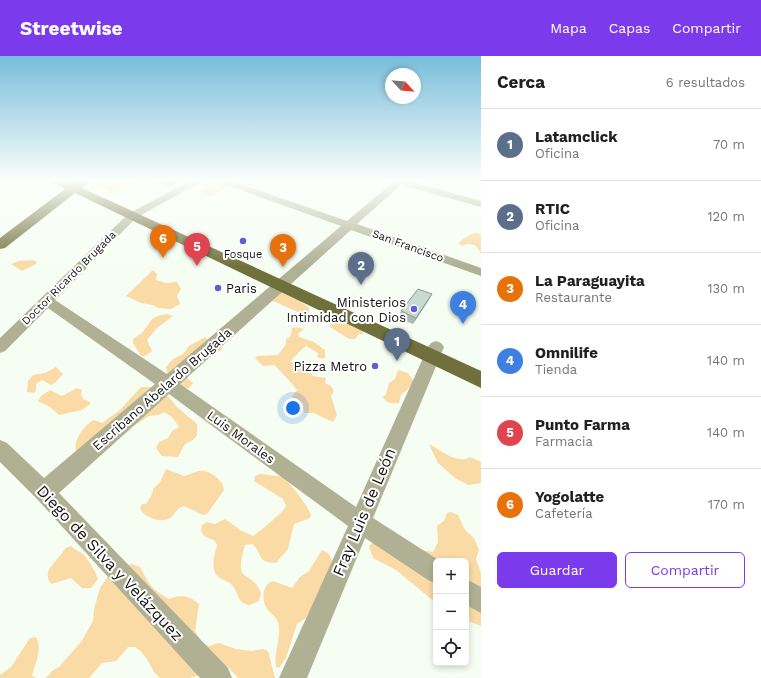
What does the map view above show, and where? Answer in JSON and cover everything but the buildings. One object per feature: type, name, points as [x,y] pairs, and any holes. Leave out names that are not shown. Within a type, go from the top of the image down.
[{"type":"main road","points":[[0,245],[45,209]]},
{"type":"main road","points":[[127,209],[434,352],[481,380]]},
{"type":"main road","points":[[434,352],[481,368]]},
{"type":"street","name":"Doctor Ricardo Brugada","points":[[0,347],[135,213],[143,209]]},
{"type":"street","name":"San Francisco","points":[[304,209],[481,272]]},
{"type":"street","name":"Escribano Abelardo Brugada","points":[[44,492],[366,209]]},
{"type":"street","name":"Luis Morales","points":[[47,301],[168,384],[360,522],[433,570]]},
{"type":"street","name":"Fray Luis de León","points":[[293,678],[434,352]]},
{"type":"street","name":"Diego de Silva y Velázquez","points":[[0,449],[44,492],[218,678]]},
{"type":"street","points":[[469,593],[481,601]]},
{"type":"shaded area","points":[[475,233],[481,234],[481,253],[475,245],[468,244],[462,246],[458,243]]},
{"type":"shaded area","points":[[19,261],[36,261],[36,264],[22,271],[11,264]]},
{"type":"shaded area","points":[[153,270],[157,274],[156,280],[166,283],[177,282],[181,289],[177,296],[180,304],[171,309],[158,308],[153,305],[141,303],[126,296]]},
{"type":"shaded area","points":[[281,291],[297,298],[309,308],[309,314],[302,313],[272,301]]},
{"type":"shaded area","points":[[167,314],[173,316],[156,329],[147,340],[152,351],[145,356],[141,356],[133,343],[133,339],[142,333],[152,319],[157,316]]},
{"type":"shaded area","points":[[331,316],[364,331],[363,334],[359,334],[355,339],[349,339],[330,327]]},
{"type":"shaded area","points":[[296,327],[304,329],[298,334],[299,337],[314,342],[325,350],[324,359],[317,357],[318,353],[306,346],[291,361],[306,369],[313,376],[326,378],[325,383],[331,386],[334,391],[331,396],[337,415],[333,422],[314,413],[304,413],[303,403],[292,402],[292,397],[297,390],[293,385],[274,365],[263,366],[255,358],[257,356],[278,355],[286,344],[286,339],[290,337],[292,331],[291,329]]},
{"type":"shaded area","points":[[205,337],[210,343],[222,348],[221,351],[216,352],[210,350],[188,373],[188,379],[193,383],[189,388],[177,388],[168,379],[166,367],[173,359],[183,354],[189,346]]},
{"type":"shaded area","points":[[56,367],[63,374],[55,383],[51,385],[42,380],[36,384],[36,390],[34,393],[27,392],[28,381],[33,375],[45,373]]},
{"type":"shaded area","points":[[398,370],[408,373],[415,383],[401,395],[399,403],[392,403],[386,401],[383,397],[386,394],[389,383],[395,379]]},
{"type":"shaded area","points":[[141,387],[150,387],[169,397],[176,406],[197,424],[197,435],[193,440],[185,444],[178,457],[162,456],[156,448],[159,442],[168,438],[172,431],[179,427],[172,417],[164,412],[159,415],[149,416],[132,427],[79,452],[76,451],[76,442],[78,437],[87,425],[94,420],[102,423],[120,410]]},
{"type":"shaded area","points":[[77,388],[82,390],[81,394],[83,399],[90,402],[90,404],[82,410],[59,415],[50,407],[38,401],[41,396],[50,390],[62,396]]},
{"type":"shaded area","points":[[429,444],[454,458],[465,459],[470,457],[481,462],[481,483],[468,485],[455,478],[438,463]]},
{"type":"shaded area","points":[[166,469],[184,476],[199,471],[211,473],[218,479],[224,490],[207,514],[203,515],[184,506],[179,508],[170,518],[166,520],[153,519],[148,517],[140,508],[142,504],[146,504],[152,495],[153,489],[160,482]]},
{"type":"shaded area","points":[[260,474],[280,476],[285,479],[303,500],[311,515],[310,518],[294,524],[288,549],[276,563],[265,561],[252,544],[245,545],[241,567],[242,572],[257,585],[261,593],[259,601],[250,605],[242,602],[230,583],[216,575],[213,563],[217,545],[215,541],[204,536],[201,531],[202,525],[207,522],[215,524],[225,519],[240,530],[253,536],[285,509],[286,506],[283,499],[254,481],[255,476]]},
{"type":"shaded area","points":[[451,512],[458,515],[465,530],[474,538],[479,550],[476,559],[481,573],[481,626],[469,621],[469,558],[433,558],[433,601],[396,570],[373,558],[369,546],[372,543],[433,552],[438,542],[437,526],[444,521],[447,513]]},
{"type":"shaded area","points":[[71,546],[85,556],[96,573],[98,579],[91,588],[82,588],[71,578],[51,584],[49,580],[49,569],[66,548]]},
{"type":"shaded area","points":[[322,550],[328,553],[333,562],[306,618],[297,624],[286,658],[279,668],[276,667],[279,627],[276,618],[268,610],[264,603],[263,596],[265,588],[273,581],[292,588],[300,577],[309,571]]},
{"type":"shaded area","points":[[132,564],[140,567],[151,586],[169,599],[181,596],[192,599],[199,604],[195,631],[203,644],[209,646],[219,643],[236,649],[251,651],[263,649],[268,651],[275,678],[238,678],[227,666],[212,664],[199,675],[190,678],[160,678],[156,675],[147,659],[140,651],[135,647],[128,647],[116,661],[102,663],[89,678],[46,678],[53,670],[59,667],[81,642],[93,621],[94,609],[100,588],[109,575],[116,568]]},
{"type":"shaded area","points":[[36,637],[39,651],[32,676],[36,678],[0,678],[0,675],[11,667],[30,638]]},
{"type":"place","name":"Fosque","points":[[243,241]]},
{"type":"place","name":"Yogolatte","points":[[163,258]]},
{"type":"place","name":"Punto Farma","points":[[197,266]]},
{"type":"place","name":"La Paraguayita","points":[[283,267]]},
{"type":"place","name":"RTIC","points":[[361,285]]},
{"type":"place","name":"Paris","points":[[218,288]]},
{"type":"place","name":"Ministerios Intimidad con Dios","points":[[414,309]]},
{"type":"place","name":"Omnilife","points":[[463,324]]},
{"type":"place","name":"Latamclick","points":[[397,361]]},
{"type":"place","name":"Pizza Metro","points":[[375,366]]}]
